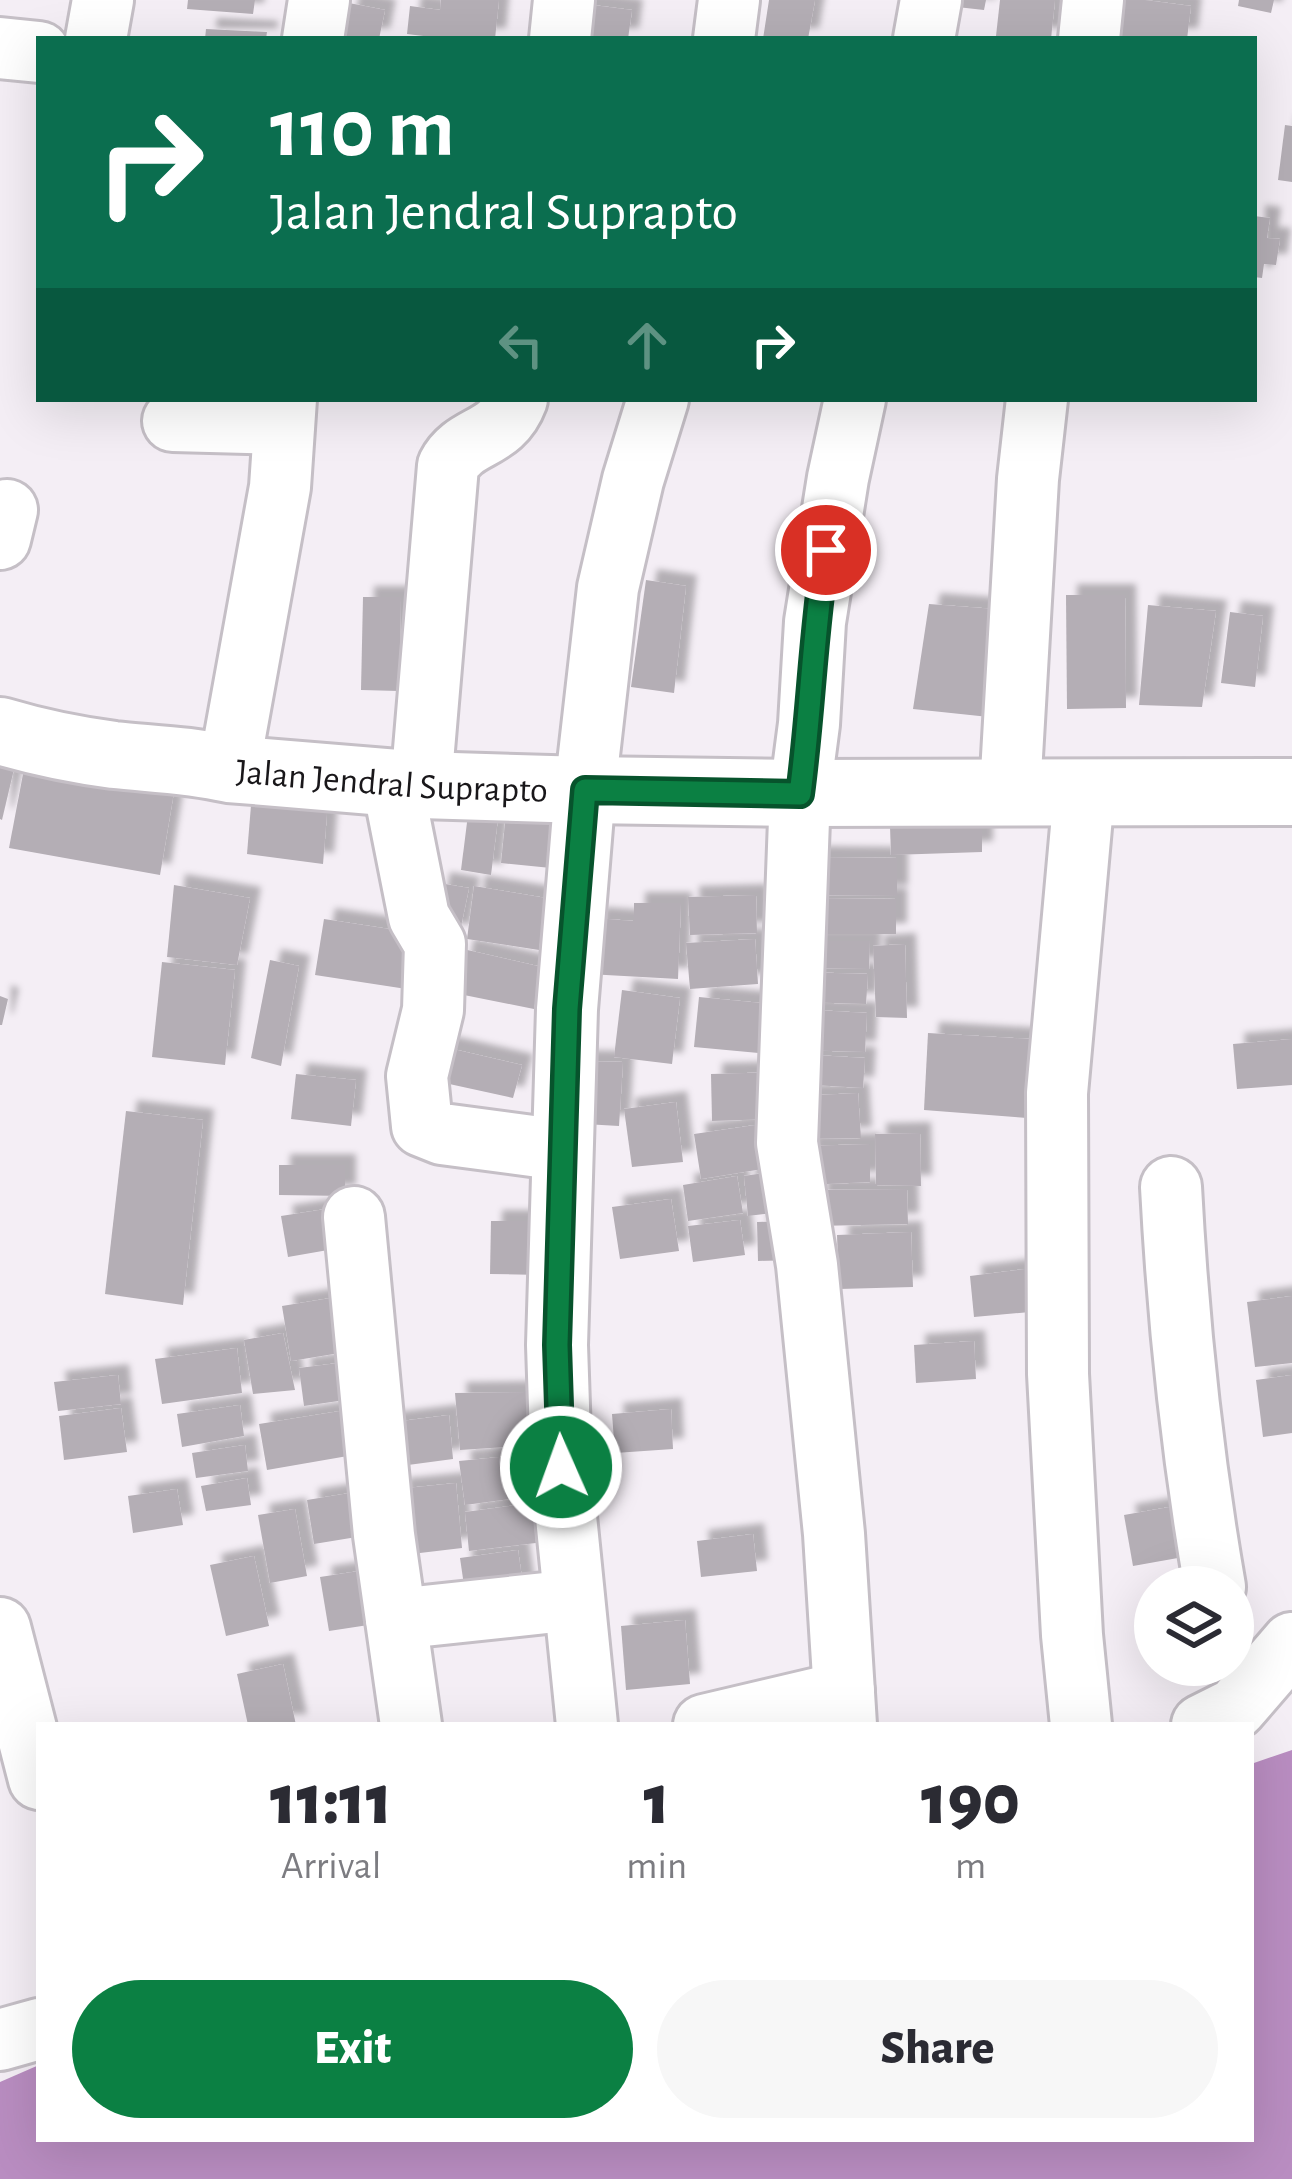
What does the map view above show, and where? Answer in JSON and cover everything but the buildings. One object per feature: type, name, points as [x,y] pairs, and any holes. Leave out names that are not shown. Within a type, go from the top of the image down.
[{"type":"main road","name":"Jalan Jendral Suprapto","points":[[0,731],[34,742],[111,754],[408,783],[800,794],[1292,792]]},
{"type":"street","points":[[97,36],[104,0]]},
{"type":"street","points":[[313,36],[319,0]]},
{"type":"street","points":[[560,36],[564,0]]},
{"type":"street","points":[[724,36],[729,0]]},
{"type":"street","points":[[925,36],[931,0]]},
{"type":"street","points":[[1089,36],[1093,0]]},
{"type":"street","points":[[0,48],[36,52]]},
{"type":"street","points":[[515,402],[504,424],[453,455],[448,466],[408,783],[397,806],[419,917],[435,944],[433,1010],[417,1076],[422,1126],[442,1134],[562,1150]]},
{"type":"street","points":[[587,1722],[561,1467],[557,1345],[567,1009],[608,588],[657,402]]},
{"type":"street","points":[[730,1722],[845,1709],[810,1287],[787,1143],[800,794],[815,622],[854,402]]},
{"type":"street","points":[[1010,791],[1037,402]]},
{"type":"street","points":[[173,421],[285,412],[280,487],[230,769]]},
{"type":"street","points":[[1081,1722],[1058,1374],[1058,1093],[1084,794]]},
{"type":"street","points":[[1171,1187],[1176,1287],[1211,1566]]},
{"type":"street","points":[[354,1216],[384,1535],[411,1722]]},
{"type":"street","points":[[396,1619],[574,1600]]},
{"type":"street","points":[[0,1628],[36,1767]]},
{"type":"street","points":[[1222,1699],[1292,1643]]},
{"type":"street","points":[[0,2040],[36,2030]]},
{"type":"shaded area","points":[[1292,1750],[1292,2179],[0,2179],[0,2082],[36,2066],[36,2142],[1254,2142],[1254,1763]]},
{"type":"route","points":[[561,1467],[557,1345],[561,1178],[567,1009],[585,790],[800,794],[826,550]]}]
